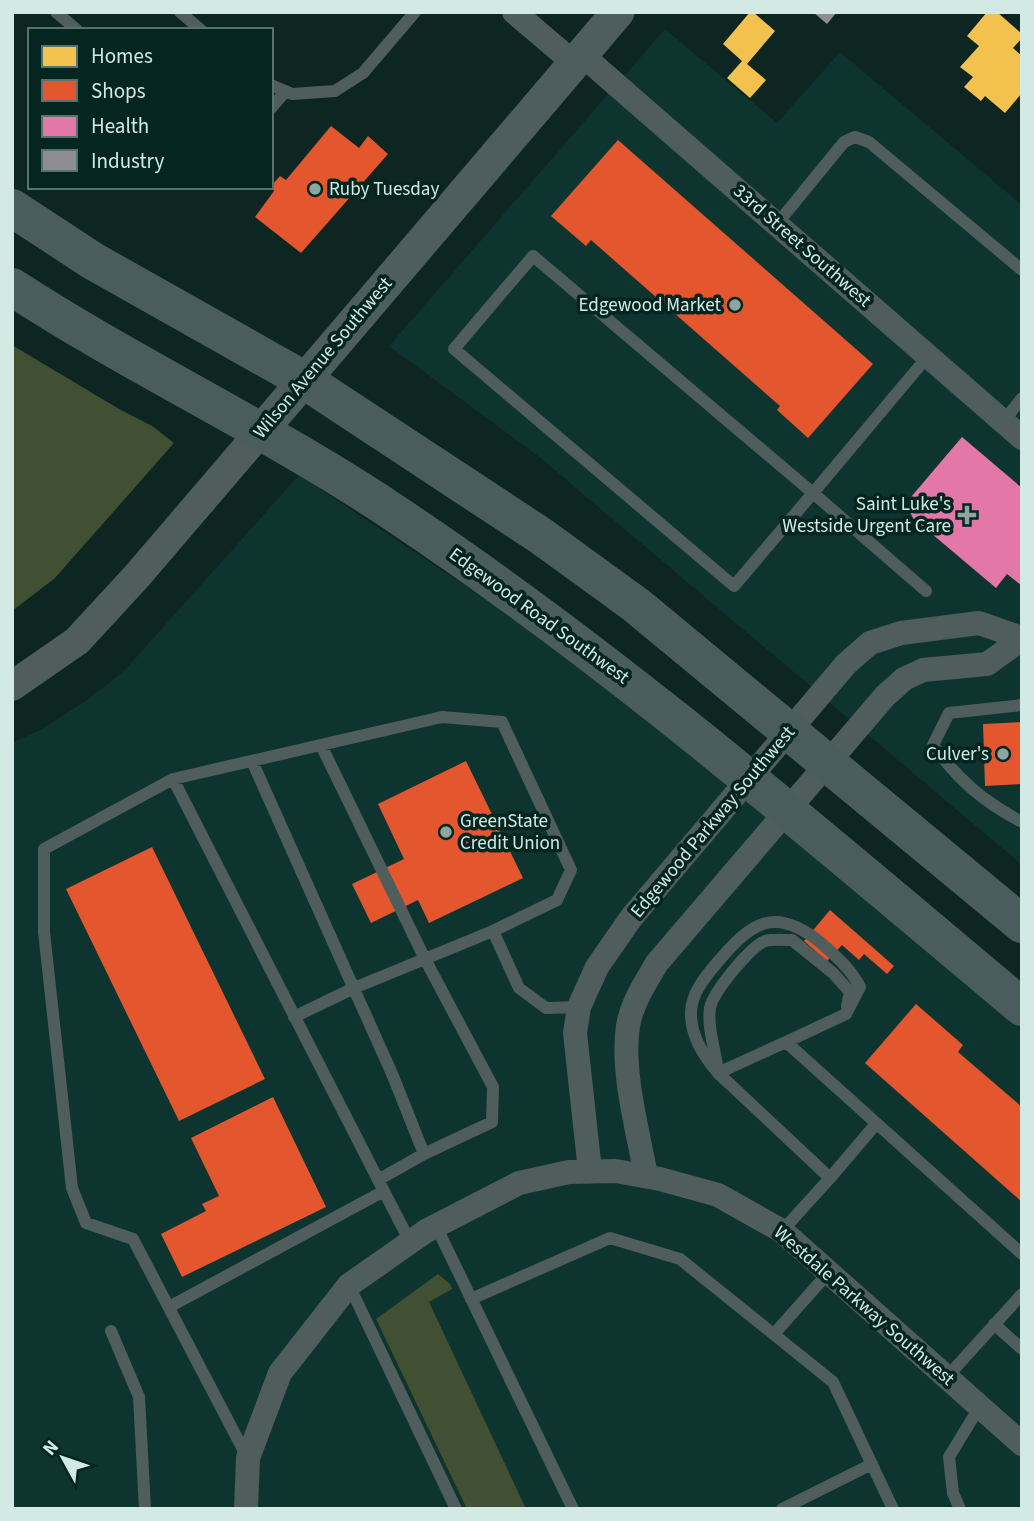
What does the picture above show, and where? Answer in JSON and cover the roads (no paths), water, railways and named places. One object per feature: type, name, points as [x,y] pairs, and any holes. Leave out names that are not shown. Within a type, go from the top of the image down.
[{"type":"main road","name":"Wilson Avenue Southwest","points":[[261,431],[618,12]]},
{"type":"main road","points":[[16,210],[93,261],[304,380],[541,536],[615,590],[1022,924]]},
{"type":"main road","name":"Edgewood Road Southwest","points":[[12,287],[57,316],[261,431],[397,514],[502,587],[596,656],[749,778],[1022,1007]]},
{"type":"street","name":"33rd Street Southwest","points":[[514,12],[578,59],[776,224],[1022,438]]},
{"type":"street","name":"Wilson Avenue Southwest","points":[[12,686],[78,641],[261,431]]},
{"type":"street","name":"Edgewood Parkway Southwest","points":[[590,1171],[576,1058],[575,1033],[579,1007],[597,967],[631,918],[846,664],[870,643],[901,632],[979,623],[1022,638]]},
{"type":"street","name":"Edgewood Parkway Southwest","points":[[646,1176],[625,1058],[628,1025],[637,998],[657,962],[885,696],[904,679],[923,670],[987,663],[1022,638]]},
{"type":"street","name":"Westdale Parkway Southwest","points":[[246,1509],[248,1458],[280,1373],[349,1284],[436,1226],[519,1183],[569,1172],[616,1171],[718,1195],[782,1231],[1022,1444]]},
{"type":"lane","points":[[57,12],[75,28]]},
{"type":"lane","points":[[180,12],[199,28]]},
{"type":"lane","points":[[273,86],[292,94],[335,91],[363,73],[415,12]]},
{"type":"lane","points":[[273,106],[286,91]]},
{"type":"lane","points":[[776,224],[844,142],[855,138],[869,142],[1022,270]]},
{"type":"lane","points":[[926,591],[813,493],[533,256],[454,349],[734,586],[813,493],[928,356]]},
{"type":"lane","points":[[1003,422],[1022,398]]},
{"type":"lane","points":[[1022,705],[949,713],[933,745],[951,770],[991,805],[1022,822]]},
{"type":"lane","points":[[248,1458],[133,1239],[86,1223],[72,1188],[44,932],[44,849],[173,779],[442,717],[502,722],[571,870],[557,900],[494,931],[354,988],[295,1017]]},
{"type":"lane","points":[[169,1307],[381,1185],[424,1154],[492,1122],[494,1087],[425,959],[321,745]]},
{"type":"lane","points":[[251,761],[393,1076],[424,1154]]},
{"type":"lane","points":[[173,779],[410,1242]]},
{"type":"lane","points":[[718,1073],[846,1014],[860,987],[853,973],[840,959],[804,929],[787,921],[765,923],[745,934],[705,976],[694,996],[691,1009],[692,1028],[703,1054],[718,1073],[830,1178]]},
{"type":"lane","points":[[494,931],[519,988],[546,1008],[579,1007]]},
{"type":"lane","points":[[718,1073],[710,1026],[710,1007],[715,995],[730,976],[752,950],[765,941],[792,940],[833,973],[850,992],[846,1014]]},
{"type":"lane","points":[[786,1042],[1022,1254]]},
{"type":"lane","points":[[782,1231],[876,1124]]},
{"type":"lane","points":[[436,1226],[573,1509]]},
{"type":"lane","points":[[471,1299],[610,1238],[680,1259],[834,1382],[893,1509]]},
{"type":"lane","points":[[774,1334],[829,1272]]},
{"type":"lane","points":[[349,1284],[456,1509]]},
{"type":"lane","points":[[947,1377],[1022,1294]]},
{"type":"lane","points":[[994,1324],[1022,1349]]},
{"type":"lane","points":[[111,1331],[139,1397],[145,1509]]},
{"type":"lane","points":[[960,1509],[953,1493],[949,1457],[980,1406]]},
{"type":"lane","points":[[782,1509],[872,1464]]},
{"type":"place","name":"Ruby Tuesday","points":[[315,189]]},
{"type":"place","name":"Edgewood Market","points":[[735,305]]},
{"type":"place","name":"Saint Luke's Westside Urgent Care","points":[[967,515]]},
{"type":"place","name":"Culver's","points":[[1003,754]]},
{"type":"place","name":"GreenState Credit Union","points":[[446,832]]}]
